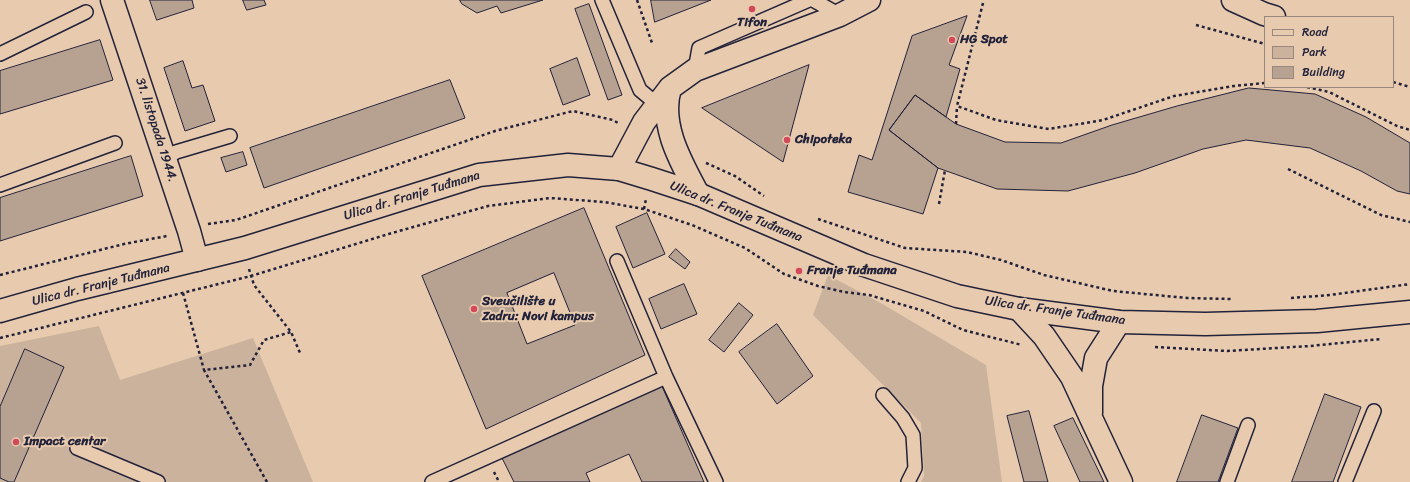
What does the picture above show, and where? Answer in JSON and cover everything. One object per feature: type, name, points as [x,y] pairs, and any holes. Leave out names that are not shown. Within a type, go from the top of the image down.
[{"type":"main road","name":"31. listopada 1944.","points":[[112,0],[190,231],[196,260]]},
{"type":"main road","points":[[619,169],[644,122],[664,96],[695,70],[840,15],[869,0]]},
{"type":"main road","points":[[1233,0],[1272,16]]},
{"type":"main road","points":[[664,96],[667,99],[668,120],[678,156],[698,194]]},
{"type":"main road","name":"Ulica dr. Franje Tuđmana","points":[[0,311],[84,288],[246,248],[480,175],[568,165],[619,169],[698,194],[864,265],[957,296],[1019,309],[1119,322],[1205,324],[1317,322],[1410,312]]},
{"type":"main road","points":[[1019,309],[1044,336],[1072,377],[1121,482]]},
{"type":"main road","points":[[1090,418],[1091,386],[1096,358],[1119,322]]},
{"type":"lane","points":[[602,0],[640,90],[664,96]]},
{"type":"lane","points":[[695,70],[700,48],[810,0]]},
{"type":"lane","points":[[813,0],[840,15]]},
{"type":"lane","points":[[0,54],[86,12]]},
{"type":"lane","points":[[166,159],[176,152],[230,136]]},
{"type":"lane","points":[[0,185],[115,143]]},
{"type":"lane","points":[[617,261],[666,377],[716,482]]},
{"type":"lane","points":[[432,482],[666,377]]},
{"type":"lane","points":[[883,395],[903,418],[913,435],[915,468],[908,482]]},
{"type":"lane","points":[[1345,482],[1374,411]]},
{"type":"lane","points":[[1227,482],[1248,425]]},
{"type":"lane","points":[[77,448],[158,482]]},
{"type":"path","points":[[637,0],[652,43]]},
{"type":"path","points":[[956,124],[957,106],[983,4]]},
{"type":"path","points":[[1196,25],[1264,44]]},
{"type":"path","points":[[1394,82],[1410,87]]},
{"type":"path","points":[[957,106],[996,120],[1049,129],[1103,120],[1174,96],[1234,86],[1264,83]]},
{"type":"path","points":[[1311,88],[1329,92],[1397,126],[1410,130]]},
{"type":"path","points":[[212,222],[236,220],[495,131],[573,111],[613,120]]},
{"type":"path","points":[[704,162],[735,176],[766,198]]},
{"type":"path","points":[[1288,169],[1381,215],[1410,222]]},
{"type":"path","points":[[939,204],[945,170]]},
{"type":"path","points":[[0,338],[251,276],[392,233],[488,206],[550,198],[604,202],[644,209],[692,225],[745,248],[784,274],[818,286],[844,292],[869,295],[924,311],[963,330],[1029,347]]},
{"type":"path","points":[[816,219],[905,248],[967,252],[1001,260],[1044,275],[1113,291],[1187,298],[1234,300]]},
{"type":"path","points":[[0,275],[124,244],[164,236]]},
{"type":"path","points":[[251,276],[254,285],[291,332],[300,353]]},
{"type":"path","points":[[1286,298],[1330,295],[1410,284]]},
{"type":"path","points":[[183,293],[204,370],[267,482]]},
{"type":"path","points":[[204,370],[250,365],[264,340],[291,332]]},
{"type":"green space","points":[[828,275],[884,305],[986,365],[1002,482],[921,482],[924,476],[921,423],[813,315]]},
{"type":"green space","points":[[99,326],[120,380],[253,338],[313,482],[0,482],[0,346]]},
{"type":"building","points":[[150,0],[192,0],[194,8],[157,20]]},
{"type":"building","points":[[243,0],[264,0],[266,5],[247,10]]},
{"type":"building","points":[[460,0],[543,0],[501,13],[497,6],[477,13],[462,4]]},
{"type":"building","points":[[651,0],[711,0],[655,22]]},
{"type":"building","points":[[589,4],[622,95],[608,100],[575,9]]},
{"type":"building","points":[[967,16],[949,65],[960,69],[946,117],[915,95],[889,130],[938,168],[923,214],[848,192],[859,155],[872,160],[912,36]]},
{"type":"building","points":[[100,40],[113,80],[0,114],[0,71]]},
{"type":"building","points":[[577,58],[590,95],[563,105],[550,69]]},
{"type":"building","points":[[183,61],[192,88],[203,85],[215,121],[185,131],[164,68]]},
{"type":"building","points":[[809,65],[783,162],[702,108]]},
{"type":"building","points":[[450,80],[465,118],[264,188],[250,148]]},
{"type":"building","points":[[1249,88],[1315,94],[1366,117],[1410,143],[1410,194],[1397,191],[1361,171],[1310,148],[1246,140],[1203,149],[1135,173],[1068,191],[997,189],[938,168],[889,130],[915,95],[956,124],[1005,142],[1061,143],[1112,125],[1177,106]]},
{"type":"building","points":[[243,152],[247,165],[226,172],[221,158]]},
{"type":"building","points":[[131,156],[143,196],[0,241],[0,198]]},
{"type":"building","name":"Sveučilište u Zadru: Novi kampus","points":[[584,208],[645,355],[486,429],[422,276]],"holes":[[[554,273],[575,325],[527,344],[507,293]]]},
{"type":"building","points":[[647,213],[665,254],[633,268],[616,227]]},
{"type":"building","points":[[676,249],[690,262],[685,269],[669,257]]},
{"type":"building","points":[[684,284],[697,314],[661,329],[649,299]]},
{"type":"building","points":[[739,303],[753,315],[724,352],[709,340]]},
{"type":"building","points":[[777,324],[813,376],[777,404],[739,352]]},
{"type":"building","name":"Impact centar","points":[[25,349],[64,367],[14,482],[9,482],[0,478],[0,407]]},
{"type":"building","points":[[662,386],[704,482],[642,482],[629,454],[586,473],[590,482],[514,482],[501,456]]},
{"type":"building","points":[[1325,394],[1361,407],[1333,482],[1292,482]]},
{"type":"building","points":[[1029,411],[1048,482],[1024,482],[1007,416]]},
{"type":"building","points":[[1202,415],[1238,428],[1218,482],[1177,482]]},
{"type":"building","points":[[1073,418],[1104,482],[1080,482],[1054,426]]},
{"type":"place","name":"Tifon","points":[[752,9]]},
{"type":"place","name":"HG Spot","points":[[952,40]]},
{"type":"place","name":"Chipoteka","points":[[787,140]]},
{"type":"place","name":"Franje Tuđmana","points":[[799,271]]},
{"type":"place","name":"Sveučilište u Zadru: Novi kampus","points":[[474,309]]},
{"type":"place","name":"Impact centar","points":[[16,442]]}]
